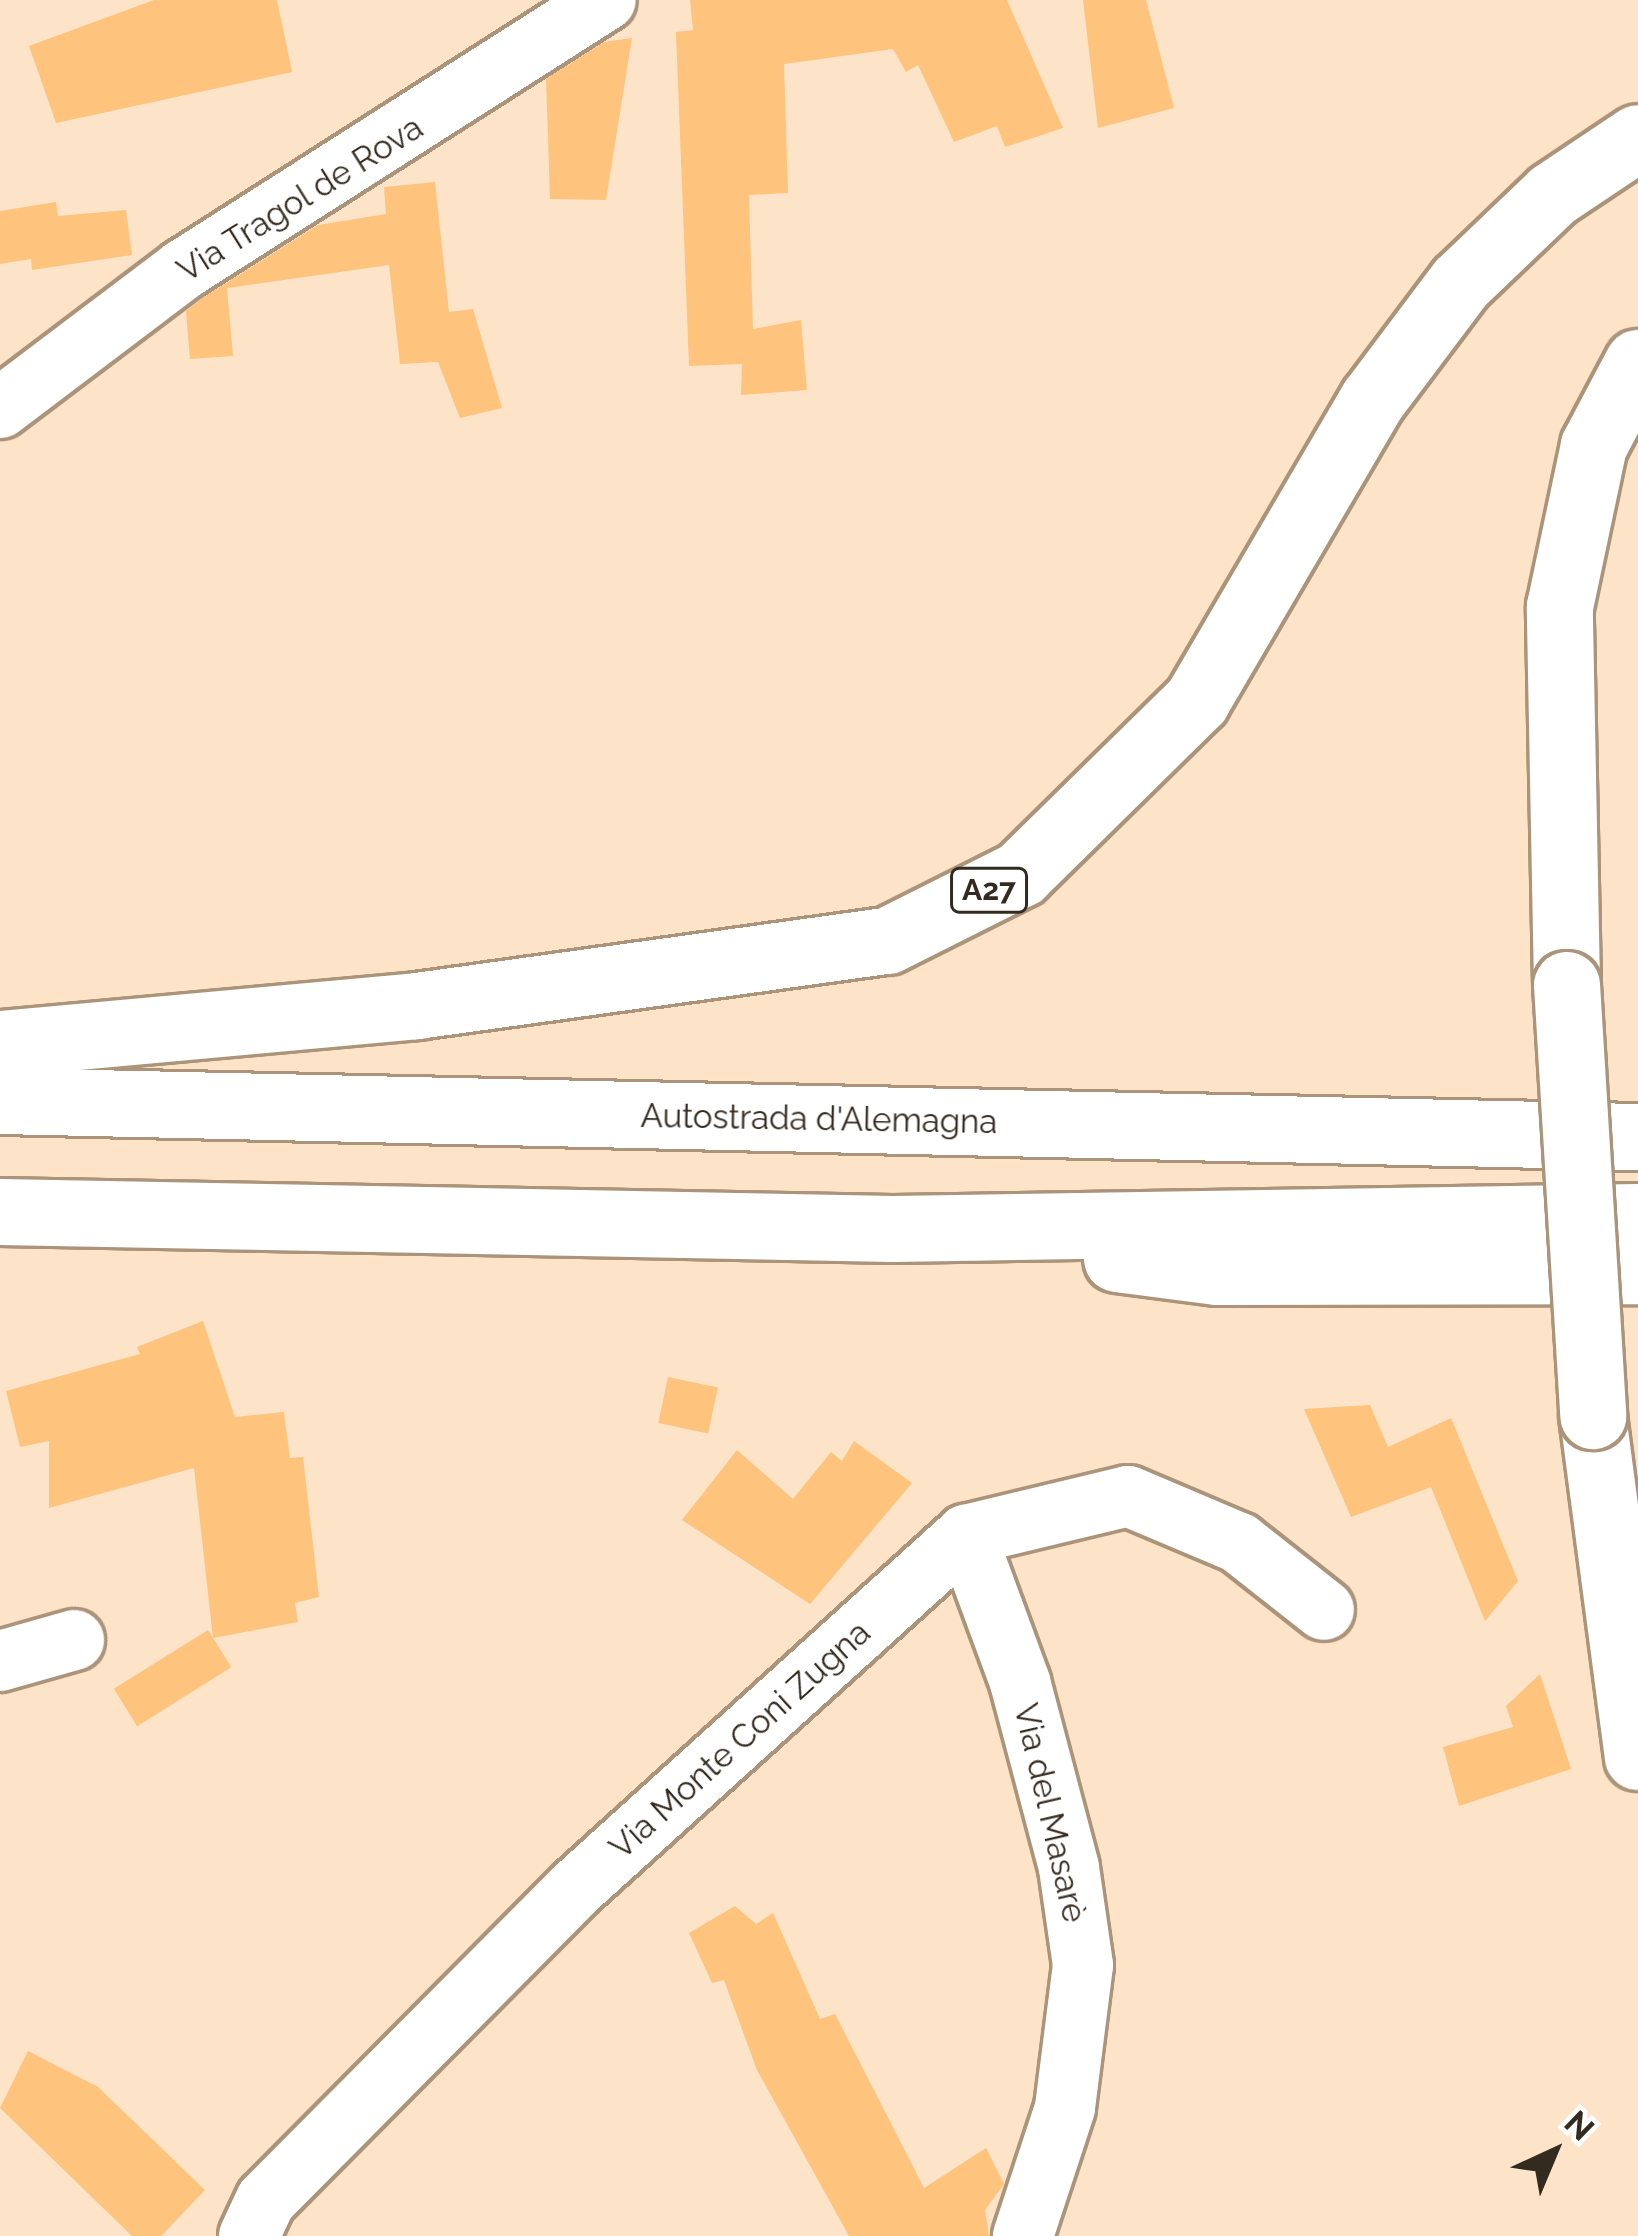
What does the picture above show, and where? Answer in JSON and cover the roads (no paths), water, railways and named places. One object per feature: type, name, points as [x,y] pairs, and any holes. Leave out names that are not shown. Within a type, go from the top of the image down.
[{"type":"highway","name":"A27","points":[[0,1044],[417,1006],[888,941],[1021,874],[1197,701],[1373,400],[1461,284],[1553,195],[1638,138]]},
{"type":"highway","points":[[1638,363],[1594,446],[1560,608],[1567,985],[1593,1416],[1638,1756]]},
{"type":"highway","name":"Autostrada d'Alemagna","points":[[0,1101],[1638,1137]]},
{"type":"highway","points":[[0,1212],[893,1229],[1638,1217]]},
{"type":"highway","points":[[893,1229],[1217,1272],[1638,1271]]},
{"type":"street","name":"Via Tragol de Rova","points":[[0,408],[184,269],[606,0]]},
{"type":"street","name":"Via Monte Coni Zugna","points":[[249,2236],[266,2200],[577,1887],[966,1535],[1128,1496],[1239,1543],[1324,1610]]},
{"type":"street","name":"Via del Masarè","points":[[966,1535],[1025,1703],[1070,1868],[1083,1965],[1065,2108],[1023,2236]]},
{"type":"street","points":[[0,1661],[74,1640]]}]
